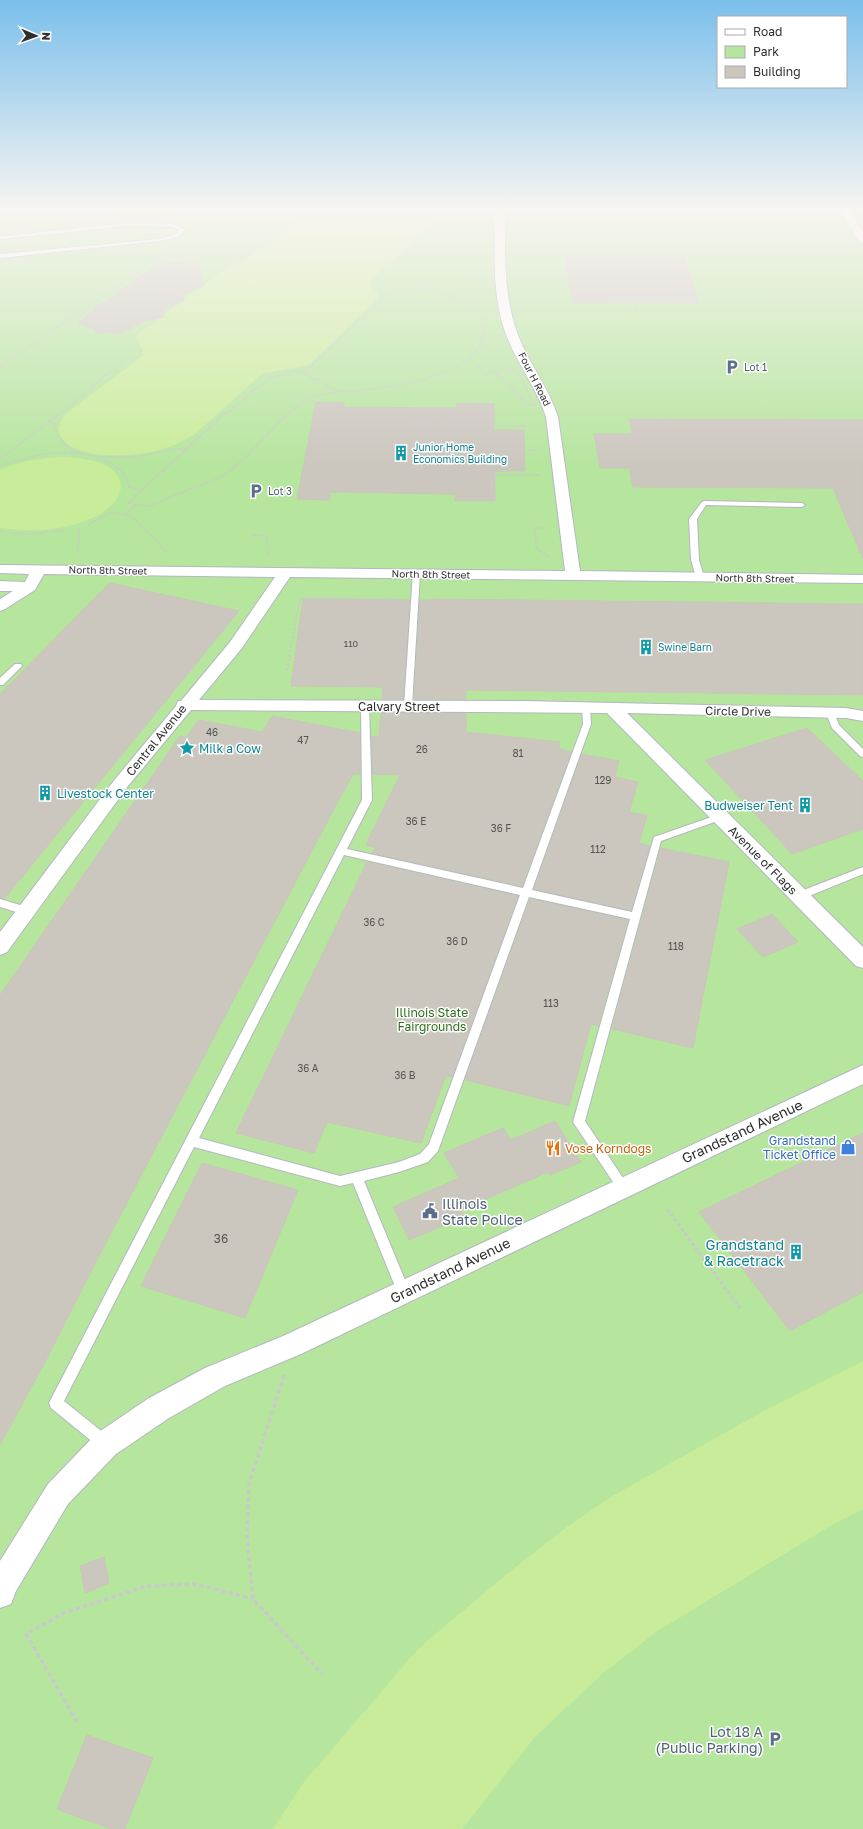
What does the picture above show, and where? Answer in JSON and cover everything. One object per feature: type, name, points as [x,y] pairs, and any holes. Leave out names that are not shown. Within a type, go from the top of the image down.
[{"type":"street","name":"Four H Road","points":[[503,294],[503,302],[513,336],[548,404],[554,425],[573,576]]},
{"type":"street","name":"North 8th Street","points":[[0,569],[863,579]]},
{"type":"street","points":[[0,606],[30,587],[39,569]]},
{"type":"street","name":"Central Avenue","points":[[0,947],[122,782],[184,705],[236,644],[285,573]]},
{"type":"street","points":[[0,586],[30,587]]},
{"type":"street","name":"Calvary Street","points":[[184,705],[524,706],[613,709]]},
{"type":"street","name":"Circle Drive","points":[[613,709],[830,713],[863,716]]},
{"type":"street","name":"Avenue of Flags","points":[[613,709],[863,960]]},
{"type":"street","name":"Grandstand Avenue","points":[[2,1585],[58,1494],[106,1444],[159,1408],[215,1377],[292,1345],[622,1187],[863,1074]]},
{"type":"lane","points":[[700,577],[695,560],[693,519],[704,503],[802,505]]},
{"type":"lane","points":[[408,706],[416,574]]},
{"type":"lane","points":[[0,683],[18,666]]},
{"type":"lane","points":[[106,1444],[56,1403],[367,800],[365,706]]},
{"type":"lane","points":[[191,1141],[340,1181],[400,1167],[424,1158],[434,1147],[587,724],[586,708]]},
{"type":"lane","points":[[830,713],[835,726],[863,754]]},
{"type":"lane","points":[[622,1187],[579,1122],[657,839],[720,817]]},
{"type":"lane","points":[[340,851],[636,917]]},
{"type":"lane","points":[[799,896],[863,870]]},
{"type":"lane","points":[[0,903],[26,910]]},
{"type":"lane","points":[[358,1178],[404,1292]]},
{"type":"path","points":[[0,366],[105,294]]},
{"type":"path","points":[[340,391],[338,389],[327,387],[330,384],[319,382],[321,380],[310,378],[312,376],[302,374],[385,294]]},
{"type":"path","points":[[306,370],[287,372],[288,374],[272,377],[266,380],[229,412],[224,414],[128,503],[147,506],[226,474],[302,402],[316,395],[340,391],[391,387],[419,381],[448,370],[469,357],[482,342],[485,335],[482,321],[475,310],[462,300],[451,294]]},
{"type":"path","points":[[635,302],[638,313]]},
{"type":"path","points":[[469,357],[484,374],[495,372]]},
{"type":"path","points":[[0,459],[125,361]]},
{"type":"path","points":[[504,371],[509,370]]},
{"type":"path","points":[[49,422],[55,423],[55,433],[61,442],[73,450],[111,463],[120,469],[128,480],[128,487],[142,490]]},
{"type":"path","points":[[409,424],[537,426]]},
{"type":"path","points":[[0,466],[25,458],[50,454],[135,457],[156,454],[178,448],[186,449]]},
{"type":"path","points":[[496,449],[556,450]]},
{"type":"path","points":[[406,474],[543,475]]},
{"type":"path","points":[[492,475],[492,494]]},
{"type":"path","points":[[125,515],[136,505]]},
{"type":"path","points":[[88,525],[112,512],[132,517],[174,559]]},
{"type":"path","points":[[78,528],[78,555]]},
{"type":"path","points":[[551,528],[535,528],[536,548],[554,561]]},
{"type":"path","points":[[0,532],[42,534],[68,530]]},
{"type":"path","points":[[252,535],[266,536],[270,561]]},
{"type":"path","points":[[287,670],[300,598],[415,599]]},
{"type":"path","points":[[667,1209],[740,1308]]},
{"type":"path","points":[[253,1599],[247,1538],[249,1484],[279,1394],[292,1345]]},
{"type":"path","points":[[77,1722],[26,1634],[64,1613],[147,1586],[195,1584],[253,1599],[322,1674]]},
{"type":"green space","name":"Illinois State Fairgrounds","points":[[0,294],[863,294],[863,1829],[0,1829]]},
{"type":"green space","points":[[191,294],[378,295],[378,298],[310,364],[262,374],[190,437],[160,450],[130,455],[99,454],[85,452],[72,447],[63,439],[58,428],[64,415],[144,355],[137,338],[138,334]]},
{"type":"green space","points":[[61,457],[93,461],[103,464],[113,470],[119,478],[121,485],[120,493],[116,500],[101,513],[70,526],[47,530],[12,530],[0,528],[0,470],[30,460]]},
{"type":"green space","points":[[863,1361],[863,1509],[835,1523],[656,1632],[601,1675],[535,1737],[462,1829],[273,1829],[304,1782],[418,1649],[497,1582],[564,1529],[614,1495],[762,1412]]},
{"type":"building","points":[[116,294],[182,294],[184,301],[164,310],[163,317],[142,322],[119,334],[109,332],[96,333],[94,329],[78,323],[95,309],[96,306],[114,297]]},
{"type":"building","points":[[571,294],[696,294],[699,303],[572,302]]},
{"type":"building","name":"Junior Home Economics Building","points":[[316,402],[344,403],[344,407],[457,408],[457,403],[494,404],[494,430],[524,430],[525,471],[495,471],[495,501],[455,501],[456,494],[331,492],[330,500],[297,499]]},
{"type":"building","points":[[629,419],[863,420],[863,559],[833,488],[633,487],[629,468],[600,468],[594,434],[632,434]]},
{"type":"building","name":"Livestock Center","points":[[110,583],[239,611],[4,899],[0,898],[0,694]]},
{"type":"building","points":[[303,599],[410,600],[403,699],[382,699],[383,687],[291,686]]},
{"type":"building","name":"Swine Barn","points":[[420,600],[863,604],[863,695],[466,690],[466,699],[414,699]]},
{"type":"building","points":[[381,713],[466,713],[466,732],[560,742],[559,749],[571,752],[522,886],[372,853],[375,847],[366,845],[400,775],[373,774],[371,736],[379,737]]},
{"type":"building","points":[[272,716],[360,733],[360,774],[353,774],[326,824],[112,1231],[46,1360],[0,1445],[0,995],[180,736],[186,737],[199,720],[262,732]]},
{"type":"building","name":"Budweiser Tent","points":[[807,728],[863,781],[863,829],[792,854],[705,760]]},
{"type":"building","points":[[582,754],[619,761],[615,777],[638,782],[629,812],[647,815],[639,843],[650,846],[631,910],[534,889]]},
{"type":"building","points":[[661,848],[729,862],[693,1048],[612,1029]]},
{"type":"building","points":[[367,862],[518,896],[452,1077],[446,1075],[421,1143],[327,1122],[314,1153],[236,1133]]},
{"type":"building","points":[[530,899],[628,920],[598,1026],[591,1024],[569,1106],[465,1080]]},
{"type":"building","points":[[772,914],[798,942],[763,957],[737,929]]},
{"type":"building","points":[[555,1121],[581,1162],[550,1175],[548,1172],[461,1210],[464,1217],[409,1240],[393,1207],[459,1178],[444,1153],[503,1128],[511,1140]]},
{"type":"building","name":"Grandstand & Racetrack","points":[[863,1133],[863,1292],[790,1331],[699,1212]]},
{"type":"building","points":[[202,1163],[298,1190],[245,1318],[141,1286]]},
{"type":"building","points":[[104,1557],[109,1583],[85,1593],[80,1566]]},
{"type":"building","points":[[87,1735],[153,1758],[125,1829],[111,1829],[57,1809]]},
{"type":"place","name":"Lot 1","points":[[732,367]]},
{"type":"place","name":"Junior Home Economics Building","points":[[401,453]]},
{"type":"place","name":"Lot 3","points":[[256,491]]},
{"type":"place","name":"Swine Barn","points":[[646,647]]},
{"type":"place","name":"Milk a Cow","points":[[187,748]]},
{"type":"place","name":"Livestock Center","points":[[45,793]]},
{"type":"place","name":"Budweiser Tent","points":[[805,805]]},
{"type":"place","name":"Grandstand Ticket Office","points":[[848,1147]]},
{"type":"place","name":"Vose Korndogs","points":[[553,1148]]},
{"type":"place","name":"Illinois State Police","points":[[430,1211]]},
{"type":"place","name":"Grandstand & Racetrack","points":[[796,1252]]},
{"type":"place","name":"Lot 18 A (Public Parking)","points":[[775,1739]]}]
